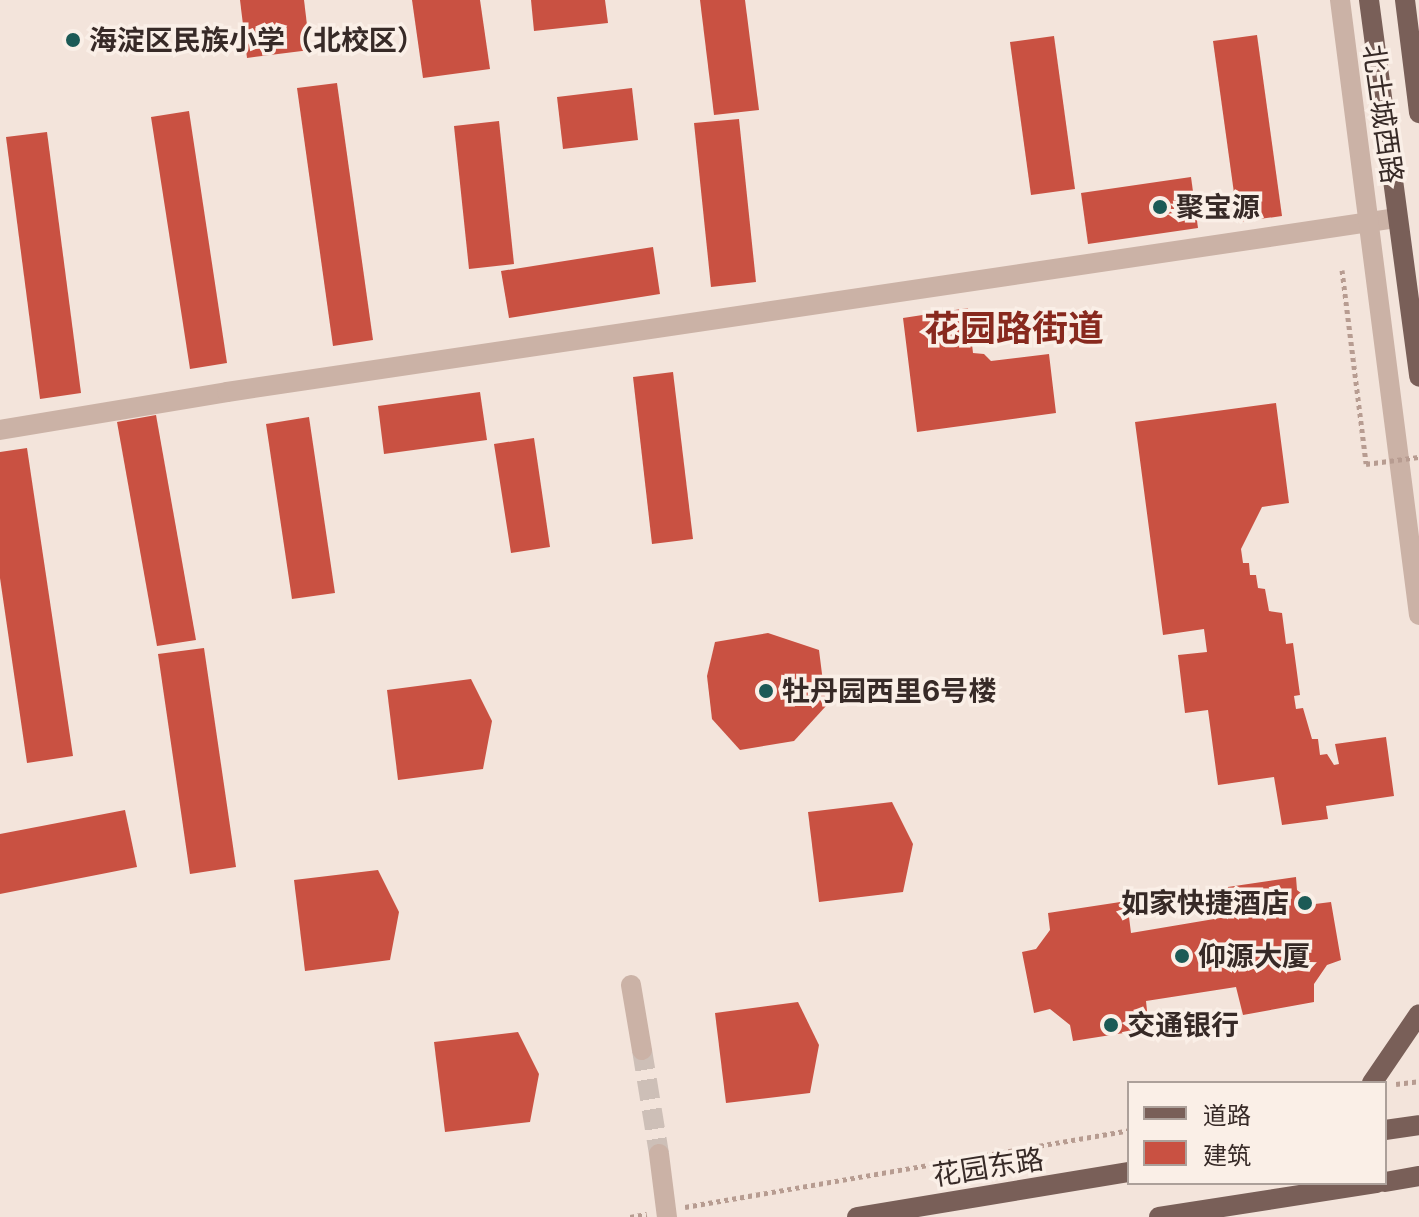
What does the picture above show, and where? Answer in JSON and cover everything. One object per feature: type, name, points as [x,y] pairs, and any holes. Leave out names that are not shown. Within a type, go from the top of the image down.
[{"type":"main road","name":"北土城西路","points":[[1369,0],[1419,377]]},
{"type":"main road","name":"北土城西路","points":[[1405,0],[1419,113]]},
{"type":"main road","points":[[1373,1081],[1419,1014]]},
{"type":"main road","points":[[1387,1130],[1419,1125]]},
{"type":"main road","name":"花园东路","points":[[857,1217],[1127,1172]]},
{"type":"main road","points":[[1387,1182],[1419,1176]]},
{"type":"main road","points":[[1159,1217],[1364,1185]]},
{"type":"street","name":"北土城西路","points":[[1340,0],[1419,615]]},
{"type":"street","points":[[0,430],[227,392],[1397,218]]},
{"type":"street","points":[[631,985],[642,1050]]},
{"type":"street","points":[[659,1154],[666,1214]]},
{"type":"path","points":[[1342,270],[1366,464],[1419,457]]},
{"type":"path","points":[[630,1217],[666,1214],[1127,1130]]},
{"type":"building","points":[[240,0],[304,0],[310,50],[247,58]]},
{"type":"building","points":[[412,0],[480,0],[490,69],[423,78]]},
{"type":"building","points":[[531,0],[605,0],[608,23],[534,31]]},
{"type":"building","points":[[700,0],[745,0],[759,110],[714,115]]},
{"type":"building","points":[[1257,35],[1282,216],[1238,222],[1213,41]]},
{"type":"building","points":[[1054,36],[1075,189],[1031,195],[1010,42]]},
{"type":"building","points":[[337,83],[373,340],[333,346],[297,88]]},
{"type":"building","points":[[632,88],[638,140],[563,149],[557,97]]},
{"type":"building","points":[[189,111],[227,363],[190,369],[151,117]]},
{"type":"building","points":[[739,119],[756,282],[711,287],[694,123]]},
{"type":"building","points":[[499,121],[514,264],[469,269],[454,126]]},
{"type":"building","points":[[47,132],[81,393],[40,399],[6,137]]},
{"type":"building","points":[[1191,177],[1198,228],[1088,244],[1081,193]]},
{"type":"building","points":[[653,247],[660,294],[509,318],[501,271]]},
{"type":"building","points":[[968,308],[973,353],[984,354],[991,361],[1049,354],[1056,413],[917,432],[903,318]]},
{"type":"building","points":[[673,372],[693,539],[652,544],[633,377]]},
{"type":"building","points":[[480,392],[487,440],[384,454],[378,406]]},
{"type":"building","points":[[1276,403],[1289,503],[1262,507],[1241,549],[1243,563],[1249,563],[1250,575],[1256,575],[1258,588],[1265,589],[1269,611],[1282,613],[1286,644],[1293,643],[1300,695],[1294,696],[1296,709],[1303,708],[1312,739],[1318,739],[1320,755],[1327,754],[1334,765],[1339,764],[1335,744],[1386,737],[1394,796],[1326,806],[1328,819],[1282,825],[1274,777],[1218,785],[1208,710],[1185,713],[1178,655],[1207,652],[1204,629],[1163,635],[1135,422]]},
{"type":"building","points":[[156,415],[196,640],[157,646],[117,422]]},
{"type":"building","points":[[309,417],[335,593],[292,599],[266,424]]},
{"type":"building","points":[[534,438],[550,547],[511,553],[494,444]]},
{"type":"building","points":[[27,448],[73,756],[27,763],[0,578],[0,452]]},
{"type":"building","name":"牡丹园西里6号楼","points":[[768,633],[819,650],[826,706],[794,741],[740,750],[712,719],[707,676],[715,642]]},
{"type":"building","points":[[204,648],[236,867],[190,874],[158,654]]},
{"type":"building","points":[[471,679],[492,721],[483,769],[398,780],[387,690]]},
{"type":"building","points":[[892,802],[913,844],[903,892],[819,902],[808,812]]},
{"type":"building","points":[[125,810],[137,867],[0,894],[0,834]]},
{"type":"building","points":[[378,870],[399,912],[390,960],[305,971],[294,880]]},
{"type":"building","name":"仰源大厦","points":[[1296,877],[1297,890],[1315,904],[1331,902],[1341,960],[1327,965],[1314,984],[1314,1002],[1243,1015],[1236,987],[1146,1001],[1149,1029],[1073,1041],[1070,1025],[1050,1009],[1034,1013],[1022,952],[1036,949],[1050,930],[1048,913],[1127,901],[1131,933],[1226,917],[1221,888]]},
{"type":"building","points":[[798,1002],[819,1045],[810,1093],[726,1103],[715,1013]]},
{"type":"building","points":[[518,1032],[539,1074],[530,1122],[445,1132],[434,1042]]},
{"type":"tunnel","points":[[642,1050],[659,1154]]},
{"type":"place","name":"海淀区民族小学（北校区）","points":[[73,40]]},
{"type":"place","name":"聚宝源","points":[[1160,207]]},
{"type":"place","name":"牡丹园西里6号楼","points":[[766,691]]},
{"type":"place","name":"如家快捷酒店","points":[[1305,903]]},
{"type":"place","name":"仰源大厦","points":[[1182,956]]},
{"type":"place","name":"交通银行","points":[[1111,1025]]},
{"type":"district","name":"花园路街道","points":[[1014,329]]}]
